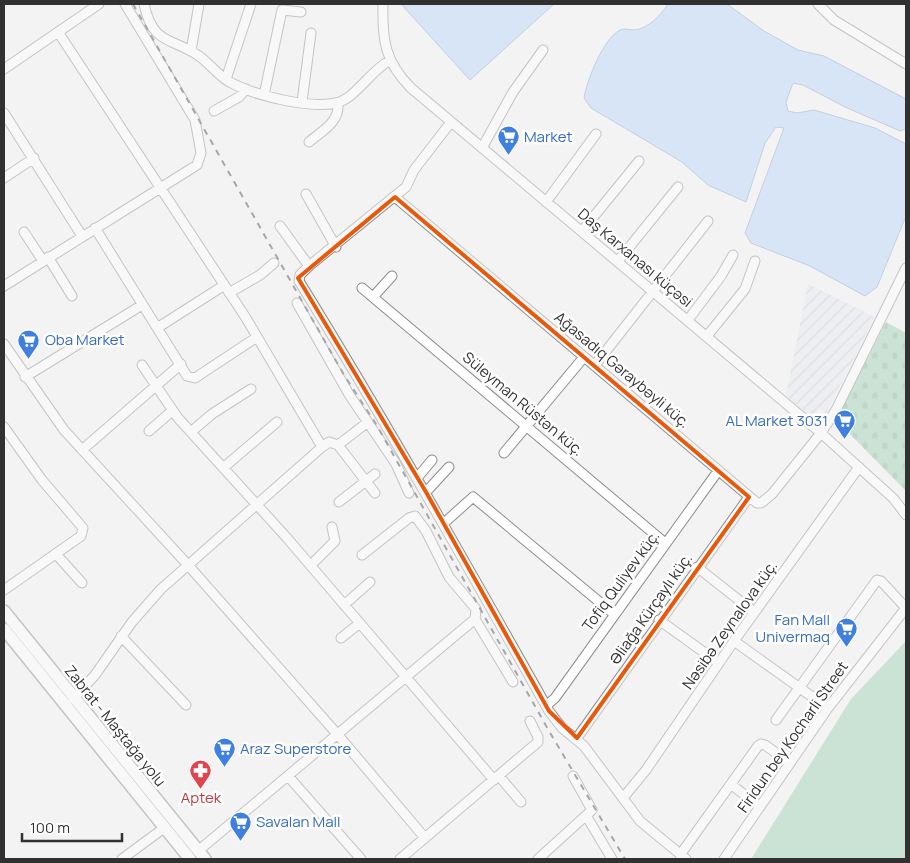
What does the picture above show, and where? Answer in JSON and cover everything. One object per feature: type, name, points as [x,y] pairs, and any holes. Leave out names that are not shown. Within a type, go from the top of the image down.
[{"type":"main road","name":"Zabrat - Maştağa yolu","points":[[4,611],[169,825],[198,856]]},
{"type":"main road","points":[[4,629],[155,817],[169,825]]},
{"type":"street","points":[[4,69],[99,4]]},
{"type":"street","points":[[4,286],[197,166],[200,160],[198,127],[125,4]]},
{"type":"street","points":[[144,4],[160,36],[191,51],[226,79],[264,95],[302,102],[338,103],[349,96],[375,70],[390,62]]},
{"type":"street","points":[[191,51],[199,4]]},
{"type":"street","points":[[226,79],[252,4]]},
{"type":"street","name":"Daş Karxanası küçəsi","points":[[383,4],[384,34],[390,62],[412,88],[821,433],[894,500],[906,515]]},
{"type":"street","points":[[818,4],[839,24],[906,64]]},
{"type":"street","points":[[264,95],[282,10],[301,12]]},
{"type":"street","points":[[58,32],[162,188],[257,337],[322,447]]},
{"type":"street","points":[[302,102],[312,33]]},
{"type":"street","points":[[482,148],[513,92],[543,50]]},
{"type":"street","points":[[214,111],[239,97],[246,89]]},
{"type":"street","points":[[309,142],[336,119],[339,112],[338,103]]},
{"type":"street","points":[[4,113],[82,236]]},
{"type":"street","points":[[451,122],[414,170],[410,183],[336,246],[309,266],[300,275],[299,281],[426,492],[546,706],[562,728],[577,738],[645,827],[683,857],[761,744],[790,763]]},
{"type":"street","points":[[546,202],[596,134]]},
{"type":"street","points":[[4,178],[34,158]]},
{"type":"street","points":[[582,231],[639,161]]},
{"type":"street","points":[[618,262],[678,187]]},
{"type":"street","points":[[306,194],[336,246]]},
{"type":"street","name":"Ağasadıq Gəraybəyli küç.","points":[[394,197],[749,497]]},
{"type":"street","points":[[595,365],[708,221]]},
{"type":"street","points":[[280,226],[309,266]]},
{"type":"street","points":[[96,228],[187,376],[195,378],[257,337]]},
{"type":"street","points":[[24,232],[72,296]]},
{"type":"street","points":[[688,320],[721,276],[733,255]]},
{"type":"street","points":[[707,336],[745,289],[755,261]]},
{"type":"street","points":[[157,328],[226,290],[260,275],[274,263]]},
{"type":"street","points":[[749,497],[757,503],[766,500],[821,433],[844,394],[906,268]]},
{"type":"street","points":[[373,297],[392,276]]},
{"type":"street","name":"Süleyman Rüstən küç.","points":[[362,288],[665,543]]},
{"type":"street","points":[[297,303],[341,381],[396,464],[409,493]]},
{"type":"street","points":[[25,377],[142,305]]},
{"type":"street","points":[[4,344],[25,377],[64,430],[188,565],[338,735],[425,838]]},
{"type":"street","points":[[4,363],[12,357]]},
{"type":"street","points":[[504,453],[584,357]]},
{"type":"street","points":[[82,450],[181,364]]},
{"type":"street","points":[[142,365],[172,411],[258,505],[497,778],[521,802]]},
{"type":"street","points":[[191,432],[219,409],[251,389]]},
{"type":"street","points":[[148,431],[172,411]]},
{"type":"street","points":[[223,468],[278,422]]},
{"type":"street","points":[[338,445],[368,422]]},
{"type":"street","points":[[4,427],[42,480],[83,528],[81,536],[4,590]]},
{"type":"street","points":[[73,699],[96,675],[121,636],[147,604],[188,565],[329,442],[338,445],[375,493]]},
{"type":"street","points":[[417,478],[432,460]]},
{"type":"street","points":[[426,492],[449,466]]},
{"type":"street","name":"Nəsibə Zeynalova küç.","points":[[623,798],[646,770],[754,612],[859,467]]},
{"type":"street","name":"Tofiq Quliyev küç.","points":[[546,706],[555,698],[718,471]]},
{"type":"street","points":[[340,502],[364,480],[375,474]]},
{"type":"street","points":[[444,524],[473,497],[614,614]]},
{"type":"street","name":"Əliağa Kürçaylı küç.","points":[[577,738],[659,620],[749,497]]},
{"type":"street","points":[[198,856],[288,776],[475,619],[476,609],[449,577],[426,531],[415,516],[409,518],[362,555]]},
{"type":"street","points":[[311,565],[335,541],[332,527]]},
{"type":"street","points":[[56,554],[82,584]]},
{"type":"street","points":[[697,567],[754,612]]},
{"type":"street","points":[[776,720],[877,580],[881,581],[906,608]]},
{"type":"street","points":[[344,605],[370,582]]},
{"type":"street","name":"Firidun bey Kocharli Street","points":[[724,859],[828,708],[906,608]]},
{"type":"street","points":[[475,619],[513,682]]},
{"type":"street","points":[[659,620],[719,663]]},
{"type":"street","points":[[341,638],[360,623]]},
{"type":"street","points":[[121,636],[186,706]]},
{"type":"street","points":[[734,641],[828,708]]},
{"type":"street","points":[[400,859],[538,742],[538,737],[530,722]]},
{"type":"street","points":[[288,776],[361,859]]},
{"type":"street","points":[[538,859],[587,817],[592,808],[573,776]]},
{"type":"street","points":[[732,785],[760,807]]},
{"type":"street","points":[[587,817],[612,859]]},
{"type":"street","points":[[122,859],[169,825]]},
{"type":"highlighted area","points":[[395,197],[749,497],[577,738],[549,711],[426,492],[298,278]]},
{"type":"shaded area","points":[[808,284],[875,317],[826,413],[819,409],[813,418],[786,396]]},
{"type":"green space","points":[[886,322],[906,333],[906,491],[836,420]]},
{"type":"green space","points":[[906,641],[906,859],[751,859],[851,699]]},
{"type":"water","points":[[401,4],[554,4],[470,80]]},
{"type":"water","points":[[668,4],[727,4],[764,31],[798,50],[824,56],[906,99],[906,129],[900,131],[845,107],[803,85],[793,83],[786,102],[788,111],[797,113],[814,110],[875,128],[906,144],[906,216],[877,287],[865,296],[810,266],[751,243],[745,233],[784,128],[776,127],[765,143],[746,202],[708,185],[682,162],[591,108],[584,98],[588,81],[597,61],[614,35],[622,29],[635,30],[645,27],[658,17]]},
{"type":"railway","points":[[133,4],[344,375],[376,424],[549,731],[625,859]]},
{"type":"place","name":"Market","points":[[508,156]]},
{"type":"place","name":"Oba Market","points":[[29,359]]},
{"type":"place","name":"AL Market 3031","points":[[844,440]]},
{"type":"place","name":"Fan Mall Univermaq","points":[[846,648]]},
{"type":"place","name":"Araz Superstore","points":[[224,768]]},
{"type":"place","name":"Aptek","points":[[201,789]]},
{"type":"place","name":"Savalan Mall","points":[[240,841]]}]
